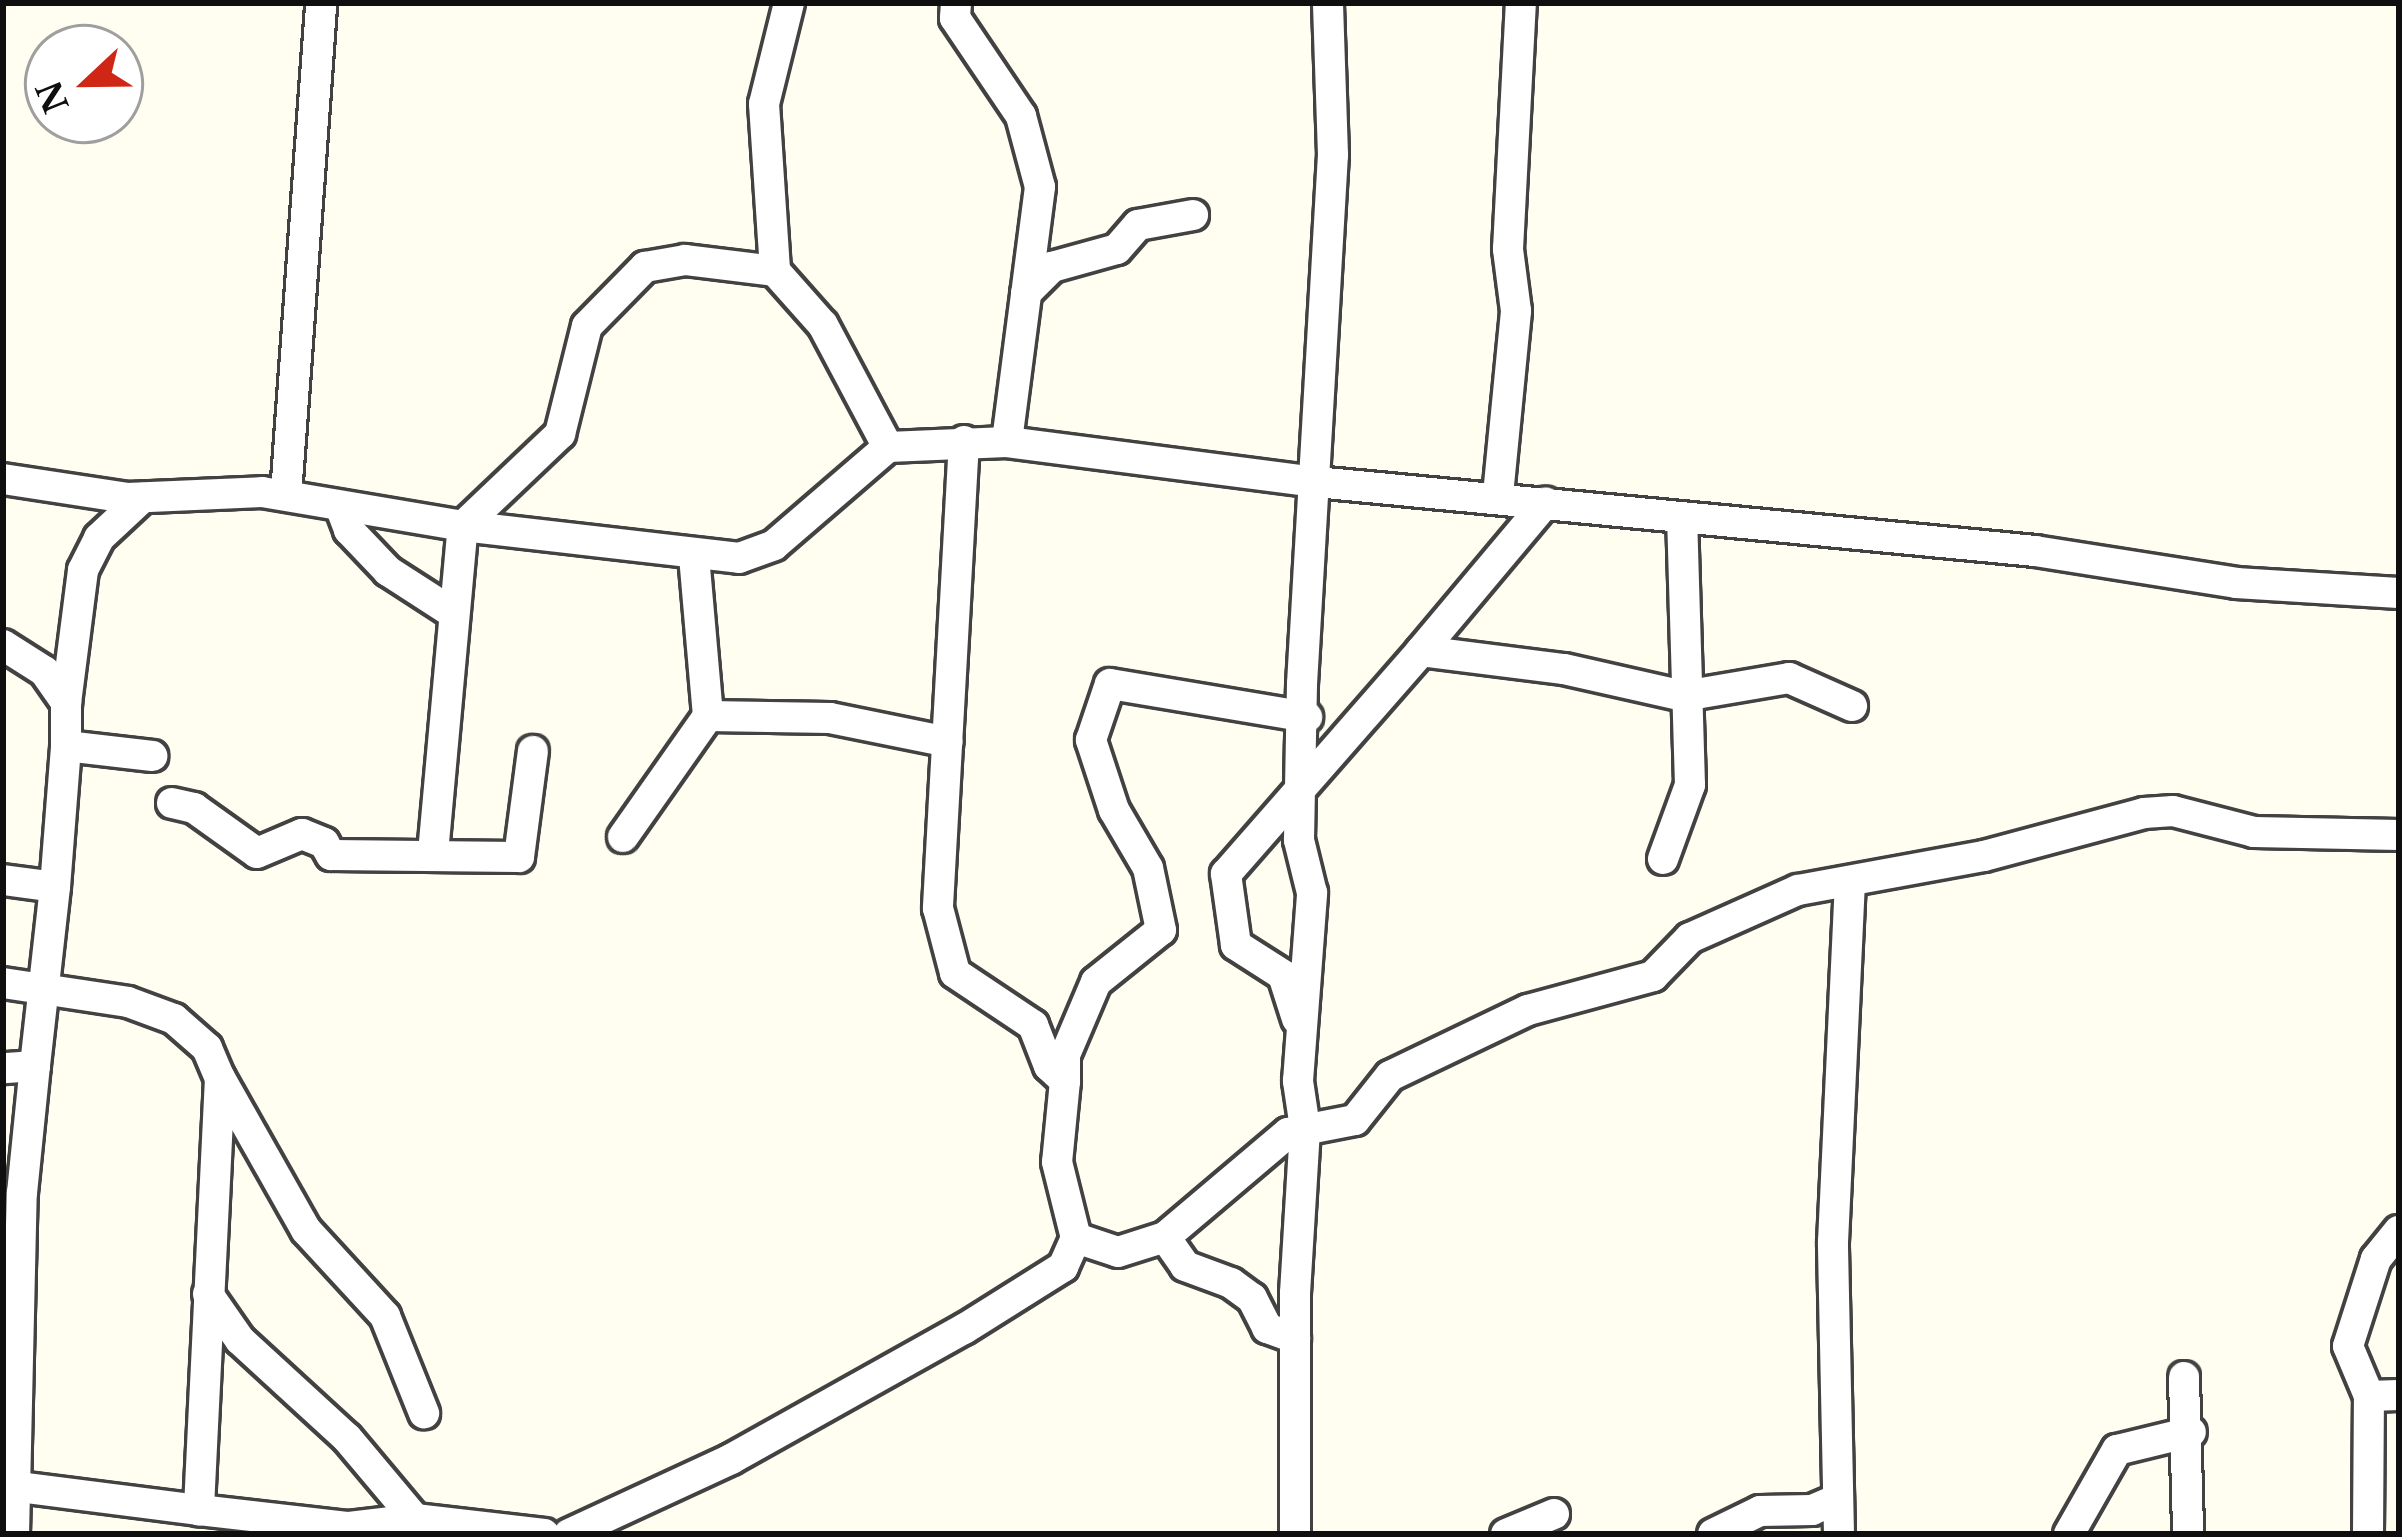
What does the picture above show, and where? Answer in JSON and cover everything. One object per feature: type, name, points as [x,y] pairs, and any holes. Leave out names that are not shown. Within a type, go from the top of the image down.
[{"type":"street","points":[[286,495],[320,3]]},
{"type":"street","points":[[789,3],[764,104],[775,272],[824,325],[888,447]]},
{"type":"street","points":[[956,3],[955,18],[1021,116],[1040,187],[1007,442]]},
{"type":"street","points":[[1295,1534],[1295,1338],[1305,1128],[1301,1032],[1312,893],[1299,840],[1307,717],[1304,618],[1333,155],[1328,3]]},
{"type":"street","points":[[1498,495],[1516,311],[1508,249],[1524,4]]},
{"type":"street","points":[[1026,292],[1052,267],[1117,249],[1138,225],[1193,215]]},
{"type":"street","points":[[433,853],[448,736],[450,611],[463,526],[560,434],[587,326],[645,267],[686,260],[775,272]]},
{"type":"street","points":[[964,441],[938,908],[955,973],[1033,1025],[1049,1066],[1065,1081]]},
{"type":"street","points":[[3,479],[142,498],[286,495],[463,526],[739,557],[774,545],[888,447],[1007,442],[1316,482],[1498,495],[1682,520],[2035,551],[2236,583],[2399,593]]},
{"type":"street","points":[[14,1534],[19,1487],[11,1450],[28,1105],[12,1064],[44,989],[66,746],[65,703],[83,570],[99,538],[142,498]]},
{"type":"street","points":[[1301,1032],[1283,975],[1236,945],[1226,874],[1546,502]]},
{"type":"street","points":[[340,506],[349,530],[388,571],[450,611]]},
{"type":"street","points":[[1663,859],[1690,785],[1682,520]]},
{"type":"street","points":[[623,837],[708,716],[694,555]]},
{"type":"street","points":[[3,645],[44,671],[65,703]]},
{"type":"street","points":[[1421,651],[1564,669],[1684,696],[1789,678],[1852,706]]},
{"type":"street","points":[[569,1534],[731,1459],[1063,1268],[1076,1238],[1057,1162],[1066,1055],[1096,982],[1161,930],[1148,868],[1114,810],[1091,740],[1111,684],[1307,717]]},
{"type":"street","points":[[708,716],[830,718],[948,742]]},
{"type":"street","points":[[66,746],[152,756]]},
{"type":"street","points":[[172,803],[194,808],[257,853],[302,834],[324,843],[331,855],[403,861],[433,853],[467,862],[519,857],[533,751]]},
{"type":"street","points":[[1076,1238],[1118,1252],[1165,1237],[1264,1150],[1305,1128],[1354,1120],[1390,1076],[1475,1032],[1586,989],[1654,976],[1690,938],[1798,890],[2144,813],[2173,811],[2254,832],[2399,836]]},
{"type":"street","points":[[3,880],[55,887]]},
{"type":"street","points":[[1839,1534],[1833,1242],[1850,881]]},
{"type":"street","points":[[3,983],[128,1002],[174,1019],[207,1048],[305,1230],[385,1316],[424,1413]]},
{"type":"street","points":[[199,1510],[220,1078]]},
{"type":"street","points":[[2368,1534],[2384,1396],[2348,1346],[2376,1258],[2399,1232]]},
{"type":"street","points":[[1165,1237],[1185,1265],[1231,1283],[1252,1298],[1267,1328],[1295,1338]]},
{"type":"street","points":[[208,1294],[240,1340],[347,1438],[415,1519]]},
{"type":"street","points":[[2184,1377],[2191,1432],[2188,1534]]},
{"type":"street","points":[[2069,1534],[2117,1450],[2191,1432]]},
{"type":"street","points":[[19,1487],[380,1530],[415,1519],[544,1534]]},
{"type":"street","points":[[1713,1534],[1760,1511],[1812,1510],[1838,1499]]},
{"type":"street","points":[[1506,1534],[1554,1514]]}]
